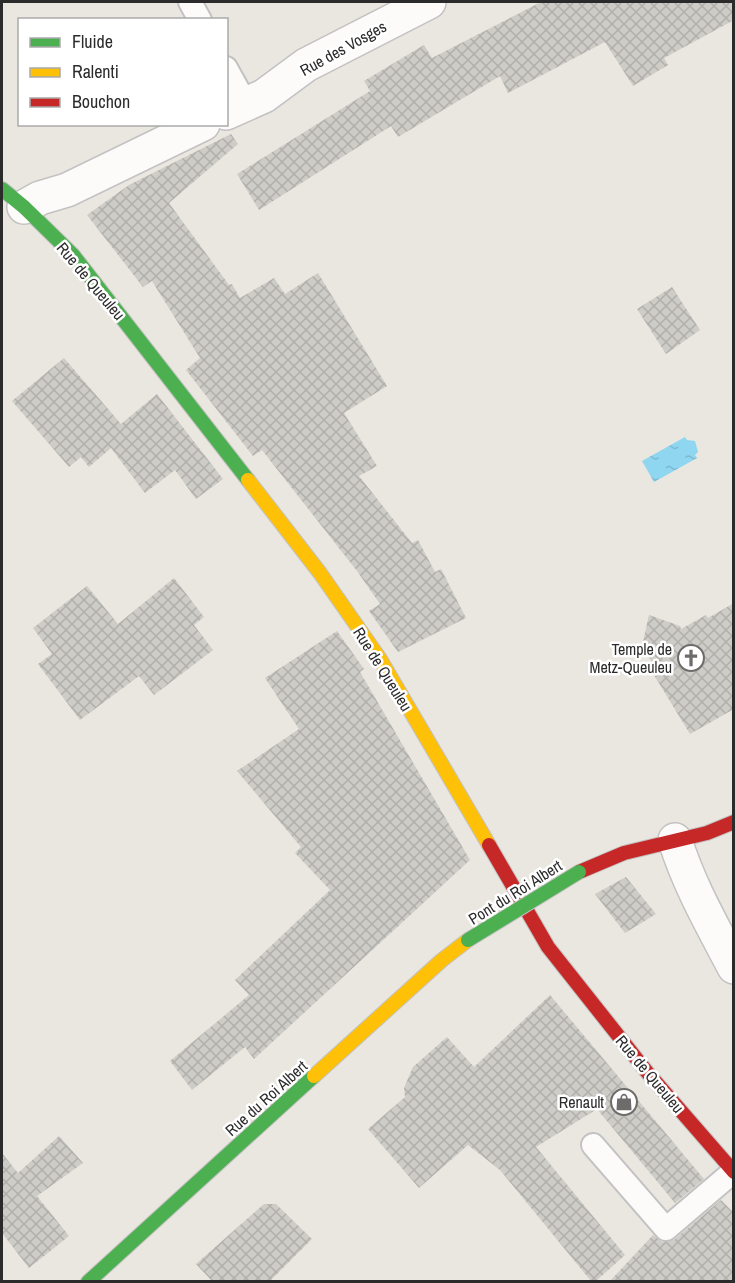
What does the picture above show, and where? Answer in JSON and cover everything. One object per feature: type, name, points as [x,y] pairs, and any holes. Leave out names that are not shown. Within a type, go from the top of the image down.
[{"type":"street","name":"Rue des Vosges","points":[[236,109],[264,96],[306,65],[429,2]]},
{"type":"street","points":[[13,198],[40,198],[67,189],[199,126]]},
{"type":"street","name":"Rue de Queuleu","points":[[13,198],[73,255],[320,573],[380,659],[548,947],[647,1072],[733,1172]]},
{"type":"street","points":[[734,822],[675,840],[684,870],[734,967]]},
{"type":"street","name":"Pont du Roi Albert","points":[[468,940],[579,872],[624,853],[675,840]]},
{"type":"street","name":"Rue du Roi Albert","points":[[88,1281],[442,960],[468,940]]},
{"type":"lane","points":[[190,2],[199,18]]},
{"type":"lane","points":[[228,76],[236,109]]},
{"type":"lane","points":[[593,1145],[666,1229],[733,1172]]},
{"type":"water","points":[[685,437],[687,440],[695,441],[697,458],[654,482],[642,461]]},
{"type":"building","points":[[541,2],[734,2],[734,20],[664,58],[668,65],[633,86],[605,42],[508,93],[500,76],[398,137],[391,126],[259,210],[237,174],[370,91],[364,81],[424,45],[432,58]]},
{"type":"building","points":[[231,134],[238,144],[169,203],[229,285],[232,284],[240,298],[274,278],[285,294],[318,273],[387,386],[344,413],[377,466],[359,476],[412,543],[418,540],[435,572],[441,569],[466,618],[398,652],[369,611],[380,604],[357,571],[262,450],[253,456],[186,370],[200,358],[152,281],[143,287],[87,215],[129,185]]},
{"type":"building","points":[[672,287],[700,330],[666,354],[637,309]]},
{"type":"building","points":[[64,358],[121,424],[157,394],[223,479],[196,499],[175,470],[145,493],[111,448],[89,467],[81,457],[69,467],[12,401]]},
{"type":"building","points":[[174,578],[204,617],[194,625],[213,650],[154,695],[139,676],[80,720],[38,664],[52,654],[33,628],[87,586],[118,624]]},
{"type":"building","name":"Temple de Metz-Queuleu","points":[[734,603],[734,709],[690,734],[654,675],[658,672],[642,646],[649,615],[680,626],[681,629],[706,615],[708,618]]},
{"type":"building","points":[[337,631],[364,669],[360,672],[470,860],[254,1059],[245,1047],[192,1090],[170,1061],[249,995],[235,980],[330,890],[295,853],[301,847],[237,771],[299,729],[265,678]]},
{"type":"building","points":[[626,877],[656,914],[625,933],[595,894]]},
{"type":"building","points":[[550,995],[704,1179],[675,1203],[597,1109],[536,1147],[625,1255],[596,1281],[591,1281],[500,1170],[468,1145],[419,1188],[368,1129],[405,1097],[404,1088],[413,1067],[447,1037],[474,1067]]},
{"type":"building","points":[[59,1136],[83,1163],[37,1196],[69,1236],[29,1268],[2,1233],[2,1153],[18,1173]]},
{"type":"building","points":[[721,1200],[734,1213],[734,1281],[610,1281],[653,1235],[662,1242],[674,1240]]},
{"type":"building","points":[[264,1204],[276,1204],[312,1239],[270,1281],[212,1281],[196,1264]]},
{"type":"traffic: fast","points":[[2,189],[73,255],[248,480]]},
{"type":"traffic: fast","points":[[468,940],[579,872]]},
{"type":"traffic: fast","points":[[88,1282],[314,1076]]},
{"type":"traffic: slow","points":[[248,480],[320,573],[380,659],[489,845]]},
{"type":"traffic: slow","points":[[314,1076],[442,960],[468,940]]},
{"type":"traffic: jam","points":[[579,872],[624,853],[707,833],[734,822]]},
{"type":"traffic: jam","points":[[489,845],[548,947],[647,1072],[734,1172]]},
{"type":"place","name":"Temple de Metz-Queuleu","points":[[691,658]]},
{"type":"place","name":"Renault","points":[[624,1102]]}]
